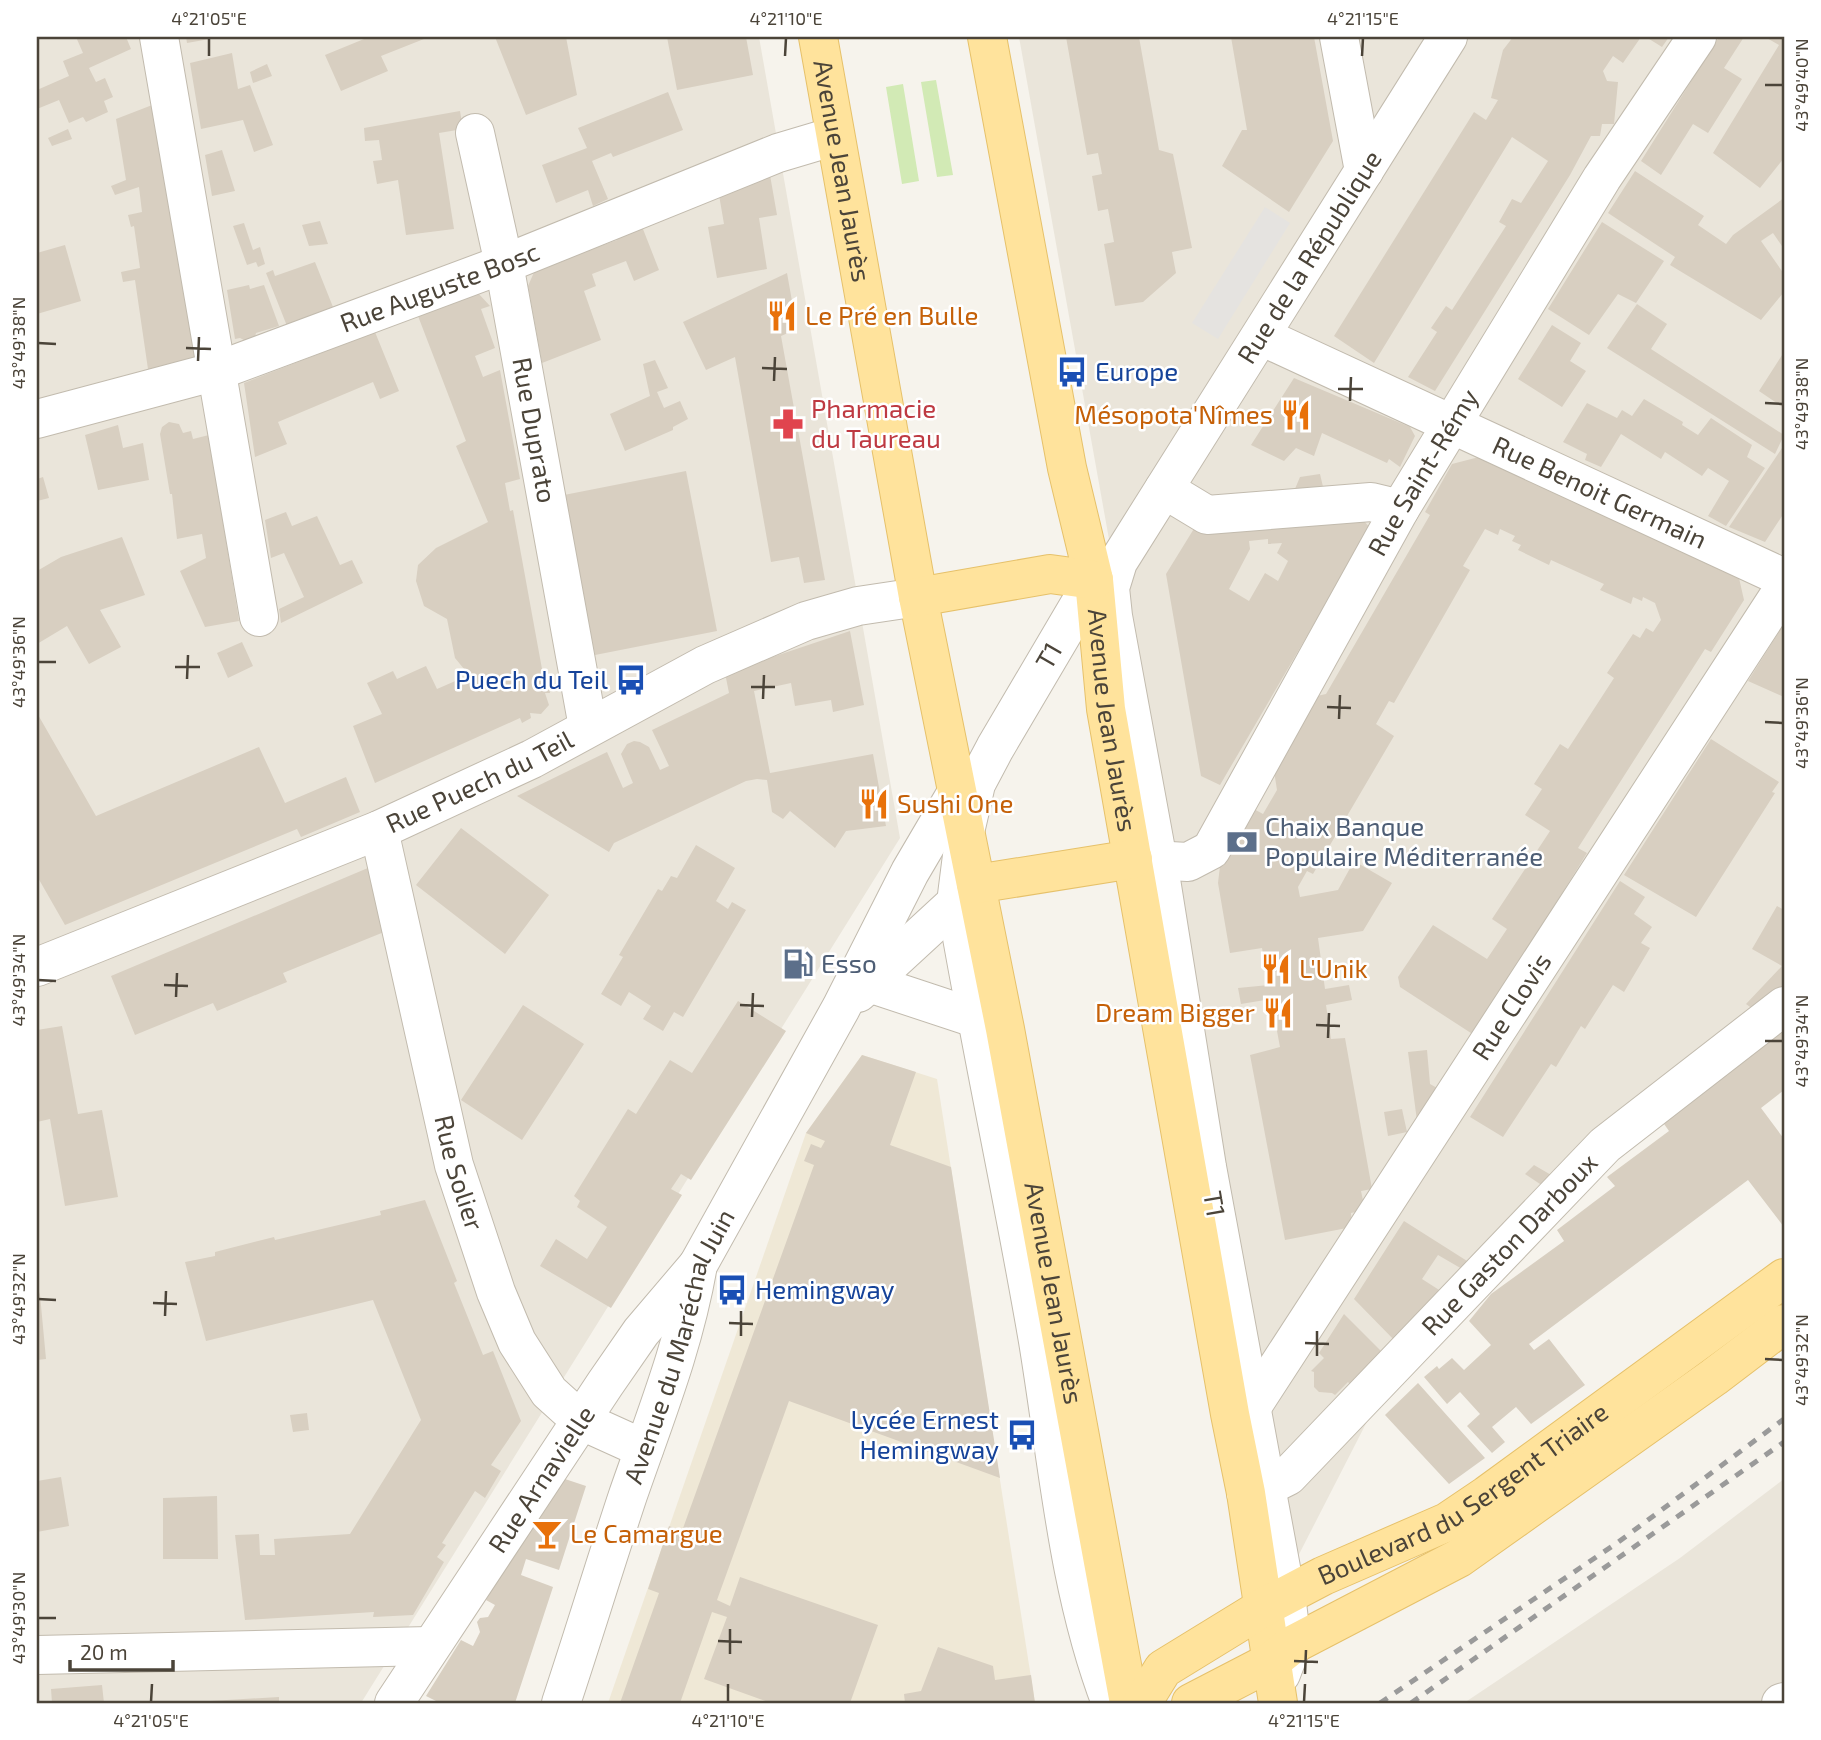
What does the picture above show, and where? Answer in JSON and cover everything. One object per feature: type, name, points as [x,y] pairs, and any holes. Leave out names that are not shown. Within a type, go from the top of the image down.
[{"type":"main road","name":"Avenue Jean Jaurès","points":[[818,37],[918,597],[965,832],[966,894],[990,1023],[1129,1703]]},
{"type":"main road","name":"Avenue Jean Jaurès","points":[[987,37],[1068,468],[1102,584],[1106,709],[1145,860],[1256,1490]]},
{"type":"main road","name":"Avenue Jean Jaurès","points":[[918,597],[1050,574],[1102,584]]},
{"type":"main road","name":"Avenue Jean Jaurès","points":[[966,894],[1145,860]]},
{"type":"main road","name":"Boulevard du Sergent Triaire","points":[[1142,1703],[1163,1669],[1275,1601],[1323,1576],[1447,1522],[1488,1495],[1784,1278]]},
{"type":"main road","name":"Boulevard du Sergent Triaire","points":[[1191,1703],[1279,1675],[1459,1558],[1714,1377],[1784,1324]]},
{"type":"street","points":[[159,37],[259,617]]},
{"type":"street","points":[[1339,37],[1364,171]]},
{"type":"street","name":"Rue de la République","points":[[1126,550],[1448,37]]},
{"type":"street","name":"Rue Saint-Rémy","points":[[1145,860],[1188,862],[1211,850],[1400,509],[1451,424],[1589,170],[1697,37]]},
{"type":"street","name":"Rue Duprato","points":[[475,133],[504,264],[588,727]]},
{"type":"street","name":"Rue Auguste Bosc","points":[[37,419],[217,371],[504,264],[778,153],[835,136]]},
{"type":"street","name":"Rue Benoit Germain","points":[[1261,335],[1784,578]]},
{"type":"street","points":[[1164,489],[1206,515],[1371,502],[1400,509]]},
{"type":"street","name":"T1","points":[[965,832],[976,784],[995,748],[1126,550]]},
{"type":"street","name":"Rue Clovis","points":[[1240,1411],[1784,588]]},
{"type":"street","name":"Rue Puech du Teil","points":[[40,960],[379,830],[532,758],[705,665],[806,621],[858,607],[918,597]]},
{"type":"street","name":"Avenue du Maréchal Juin","points":[[561,1703],[675,1363],[691,1307],[698,1265],[841,1009],[910,872],[957,792]]},
{"type":"street","name":"Rue Solier","points":[[379,830],[454,1165],[492,1279],[517,1342],[550,1392],[580,1420],[644,1450]]},
{"type":"street","name":"Avenue du Maréchal Juin","points":[[841,1009],[966,894]]},
{"type":"street","points":[[869,983],[990,1023],[1037,1339],[1082,1610],[1098,1671],[1111,1703]]},
{"type":"street","name":"Rue Gaston Darboux","points":[[1256,1490],[1288,1476],[1605,1145],[1784,1006]]},
{"type":"street","name":"Rue Arnavielle","points":[[394,1703],[641,1332],[698,1265]]},
{"type":"street","points":[[1256,1490],[1275,1601],[1279,1675]]},
{"type":"street","points":[[37,1655],[430,1646]]},
{"type":"shaded area","points":[[37,37],[759,37],[900,838],[361,1703],[37,1703]]},
{"type":"shaded area","points":[[1019,37],[1784,37],[1784,998],[1598,1144],[1376,1404],[1293,1566]]},
{"type":"shaded area","points":[[1265,207],[1290,223],[1218,339],[1192,323]]},
{"type":"shaded area","name":"Lycée Ernest Hemingway","points":[[862,1055],[937,1079],[1035,1703],[608,1703],[806,1133]]},
{"type":"shaded area","points":[[1784,1479],[1784,1703],[1464,1703],[1680,1558]]},
{"type":"green space","points":[[936,80],[953,175],[937,177],[921,82]]},
{"type":"green space","points":[[903,84],[919,181],[902,184],[886,87]]},
{"type":"building","points":[[76,37],[126,37],[131,49],[89,68],[96,82],[105,78],[113,97],[104,101],[108,112],[86,122],[83,117],[69,123],[59,100],[37,109],[37,90],[69,76],[63,61],[83,53]]},
{"type":"building","points":[[186,37],[215,37],[215,38],[187,43]]},
{"type":"building","points":[[363,37],[429,37],[381,56],[388,71],[341,91],[325,55],[364,39]]},
{"type":"building","points":[[495,37],[566,37],[577,95],[526,115]]},
{"type":"building","points":[[667,37],[746,37],[753,75],[677,90]]},
{"type":"building","points":[[1066,37],[1139,37],[1159,150],[1173,154],[1192,248],[1172,252],[1176,273],[1143,302],[1115,306],[1104,244],[1114,242],[1108,209],[1098,211],[1092,176],[1102,174],[1098,153],[1087,155]]},
{"type":"building","points":[[1231,37],[1314,37],[1333,141],[1289,212],[1222,166],[1242,130],[1247,130]]},
{"type":"building","points":[[1513,37],[1641,37],[1623,63],[1613,56],[1603,71],[1607,81],[1618,82],[1614,124],[1602,124],[1600,136],[1591,136],[1570,175],[1435,391],[1408,377],[1437,332],[1431,328],[1446,306],[1452,310],[1506,226],[1499,222],[1512,199],[1521,203],[1548,161],[1512,137],[1374,363],[1334,336],[1474,112],[1486,120],[1498,100],[1491,98],[1503,50]]},
{"type":"building","points":[[1646,37],[1669,37],[1662,47]]},
{"type":"building","points":[[1719,37],[1744,37],[1724,68],[1742,79],[1708,133],[1693,124],[1661,175],[1641,161]]},
{"type":"building","points":[[1765,37],[1784,37],[1784,158],[1760,188],[1713,153],[1779,45]]},
{"type":"building","points":[[232,53],[238,89],[250,85],[273,145],[254,152],[243,120],[201,129],[190,63]]},
{"type":"building","points":[[267,64],[272,76],[253,83],[250,72]]},
{"type":"building","points":[[668,92],[683,130],[613,157],[611,153],[592,161],[608,199],[593,206],[588,190],[556,203],[542,165],[587,148],[578,128]]},
{"type":"building","points":[[160,102],[197,360],[149,376],[135,280],[123,282],[121,272],[140,268],[134,226],[131,227],[128,215],[142,212],[139,187],[115,195],[111,186],[126,180],[116,119]]},
{"type":"building","points":[[460,111],[463,129],[439,133],[454,229],[406,235],[398,180],[377,184],[373,161],[382,160],[379,140],[365,141],[364,128]]},
{"type":"building","points":[[68,129],[72,139],[52,146],[48,138]]},
{"type":"building","points":[[222,150],[235,191],[212,196],[205,155]]},
{"type":"building","points":[[1635,171],[1704,216],[1698,225],[1726,244],[1733,235],[1784,198],[1784,249],[1773,233],[1761,241],[1784,274],[1784,292],[1761,320],[1670,265],[1675,257],[1608,213]]},
{"type":"building","points":[[770,175],[777,215],[759,218],[767,269],[717,278],[708,227],[724,224],[719,195]]},
{"type":"building","points":[[320,221],[328,244],[309,246],[302,225]]},
{"type":"building","points":[[1602,222],[1664,261],[1636,303],[1618,294],[1589,335],[1548,309]]},
{"type":"building","points":[[244,223],[253,250],[260,247],[265,264],[258,267],[256,262],[247,265],[233,226]]},
{"type":"building","points":[[641,224],[659,270],[634,281],[626,261],[592,274],[596,286],[584,291],[601,340],[542,363],[528,286],[535,270],[617,240],[615,234]]},
{"type":"building","points":[[65,245],[81,301],[37,314],[37,253]]},
{"type":"building","points":[[315,262],[333,307],[287,326],[266,273],[273,270],[275,276]]},
{"type":"building","points":[[787,273],[797,329],[781,336],[825,580],[804,583],[799,557],[771,562],[735,357],[706,370],[683,322]]},
{"type":"building","points":[[249,285],[250,289],[264,285],[279,326],[256,333],[255,337],[246,341],[235,339],[227,290]]},
{"type":"building","points":[[478,293],[490,306],[481,309],[495,348],[475,356],[483,377],[500,370],[520,479],[505,483],[510,511],[513,510],[544,680],[548,680],[550,693],[545,693],[549,705],[541,714],[530,713],[531,718],[522,723],[520,718],[375,783],[353,726],[382,714],[367,683],[393,671],[397,679],[426,666],[437,689],[469,675],[455,658],[447,619],[424,606],[416,581],[418,565],[436,548],[488,522],[456,446],[466,441],[418,316]]},
{"type":"building","points":[[1637,304],[1667,324],[1651,349],[1784,435],[1775,454],[1607,348]]},
{"type":"building","points":[[1552,325],[1581,343],[1570,361],[1586,371],[1562,407],[1518,379]]},
{"type":"building","points":[[375,332],[399,391],[380,399],[373,382],[278,422],[287,444],[255,457],[244,383]]},
{"type":"building","points":[[1784,352],[1784,408],[1759,391]]},
{"type":"building","points":[[655,360],[668,388],[657,392],[664,408],[680,401],[688,419],[673,427],[673,430],[625,451],[610,414],[650,396],[643,364]]},
{"type":"building","points":[[1294,378],[1410,427],[1415,436],[1400,467],[1389,459],[1387,463],[1322,433],[1314,456],[1296,448],[1284,461],[1251,445]]},
{"type":"building","points":[[1644,399],[1683,422],[1682,425],[1698,435],[1711,418],[1752,445],[1747,457],[1765,468],[1726,526],[1708,516],[1729,481],[1708,468],[1702,476],[1665,452],[1661,459],[1621,434],[1601,467],[1585,460],[1587,454],[1563,442],[1587,403],[1617,418],[1622,410],[1632,416]]},
{"type":"building","points":[[169,422],[179,424],[183,433],[191,431],[193,439],[209,435],[239,621],[205,627],[180,571],[206,558],[202,534],[177,539],[172,494],[160,434],[162,427]]},
{"type":"building","points":[[118,425],[123,448],[143,443],[149,480],[98,490],[85,435]]},
{"type":"building","points":[[1784,445],[1784,513],[1765,542],[1729,527]]},
{"type":"building","points":[[1479,457],[1739,578],[1744,600],[1711,652],[1705,649],[1578,848],[1587,853],[1474,1035],[1400,987],[1398,977],[1433,925],[1487,959],[1507,929],[1492,919],[1550,831],[1525,815],[1542,789],[1534,784],[1560,744],[1568,749],[1614,678],[1607,673],[1633,634],[1640,638],[1646,628],[1653,632],[1661,620],[1655,603],[1643,597],[1642,601],[1633,597],[1631,604],[1600,590],[1604,584],[1551,560],[1549,565],[1518,550],[1521,545],[1512,541],[1515,536],[1500,529],[1498,535],[1485,529],[1463,566],[1470,570],[1394,703],[1389,701],[1376,724],[1394,736],[1313,874],[1307,871],[1298,887],[1300,897],[1338,890],[1354,861],[1392,883],[1363,931],[1318,938],[1325,989],[1349,985],[1352,1000],[1326,1005],[1331,1039],[1345,1038],[1372,1189],[1361,1191],[1365,1210],[1351,1213],[1352,1227],[1285,1240],[1250,1055],[1280,1047],[1271,999],[1241,1004],[1238,988],[1269,985],[1262,948],[1230,953],[1218,883],[1220,866],[1252,808],[1263,814],[1277,790],[1274,771],[1317,696],[1326,694],[1430,515],[1425,512],[1452,464]]},
{"type":"building","points":[[686,471],[717,631],[595,655],[564,495]]},
{"type":"building","points":[[1320,474],[1324,491],[1292,496],[1300,477]]},
{"type":"building","points":[[43,477],[49,498],[37,501],[37,479]]},
{"type":"building","points":[[1354,509],[1370,528],[1220,785],[1201,776],[1166,574],[1195,527]],"holes":[[[1268,539],[1268,544],[1282,543],[1277,553],[1288,561],[1278,581],[1265,573],[1249,601],[1229,589],[1250,549],[1249,541]]]},
{"type":"building","points":[[286,512],[292,526],[317,516],[340,565],[352,560],[363,583],[281,623],[279,609],[304,597],[284,553],[271,558],[265,520]]},
{"type":"building","points":[[122,537],[145,595],[100,610],[121,647],[89,664],[67,626],[37,644],[37,571],[61,557]]},
{"type":"building","points":[[1784,624],[1784,697],[1748,681]]},
{"type":"building","points":[[850,631],[864,705],[833,712],[831,700],[795,706],[791,683],[754,691],[770,773],[873,754],[886,826],[846,831],[835,848],[790,811],[783,819],[772,812],[767,780],[757,779],[746,781],[614,843],[609,852],[517,796],[607,752],[623,788],[633,783],[621,754],[627,744],[634,741],[649,747],[660,770],[669,766],[652,730],[729,693],[725,673]]},
{"type":"building","points":[[242,642],[253,666],[228,678],[217,653]]},
{"type":"building","points":[[37,713],[96,816],[259,747],[285,803],[346,777],[360,812],[301,837],[297,829],[65,925],[37,876]]},
{"type":"building","points":[[1711,739],[1779,782],[1772,792],[1775,793],[1696,917],[1624,875]]},
{"type":"building","points":[[461,828],[549,895],[505,954],[416,885]]},
{"type":"building","points":[[696,845],[735,868],[716,901],[728,909],[732,902],[746,910],[683,1017],[674,1012],[663,1031],[643,1019],[651,1006],[629,992],[621,1006],[601,994],[623,957],[619,955],[658,889],[662,891],[671,876],[677,878]]},
{"type":"building","points":[[375,865],[389,930],[283,973],[287,982],[217,1011],[213,1003],[135,1035],[111,976]]},
{"type":"building","points":[[1620,881],[1645,897],[1634,914],[1652,927],[1641,943],[1650,948],[1624,992],[1613,985],[1585,1029],[1581,1026],[1556,1067],[1551,1064],[1503,1137],[1470,1117]]},
{"type":"building","points":[[1777,906],[1784,910],[1784,991],[1757,1012],[1746,1004],[1782,966],[1752,949]]},
{"type":"building","points":[[738,1001],[786,1031],[691,1180],[681,1174],[671,1189],[682,1195],[611,1308],[540,1266],[556,1239],[587,1259],[607,1227],[577,1207],[580,1201],[574,1196],[628,1109],[636,1114],[670,1060],[692,1073]]},
{"type":"building","points":[[523,1005],[584,1044],[522,1140],[461,1100]]},
{"type":"building","points":[[1784,1016],[1784,1090],[1761,1108],[1784,1139],[1784,1227],[1748,1180],[1529,1344],[1534,1350],[1549,1339],[1585,1385],[1531,1424],[1516,1407],[1492,1427],[1505,1442],[1492,1453],[1467,1426],[1480,1414],[1460,1392],[1447,1404],[1424,1377],[1452,1358],[1464,1370],[1491,1345],[1469,1321],[1491,1294],[1564,1241],[1557,1230],[1615,1186],[1607,1177],[1669,1131],[1662,1121]]},
{"type":"building","points":[[62,1026],[78,1114],[102,1110],[118,1197],[65,1206],[50,1119],[37,1122],[37,1030]]},
{"type":"building","points":[[1427,1050],[1430,1084],[1439,1089],[1417,1121],[1408,1052]]},
{"type":"building","points":[[862,1055],[916,1072],[890,1145],[951,1167],[1000,1478],[789,1401],[717,1600],[730,1606],[740,1577],[878,1625],[850,1703],[771,1703],[704,1679],[727,1617],[712,1612],[680,1703],[620,1703],[659,1593],[648,1589],[669,1526],[682,1531],[814,1165],[804,1161],[811,1144],[821,1148],[825,1141],[806,1133]]},
{"type":"building","points":[[1402,1109],[1407,1132],[1388,1136],[1384,1112]]},
{"type":"building","points":[[1534,1165],[1558,1179],[1549,1190],[1525,1174]]},
{"type":"building","points":[[425,1200],[483,1355],[493,1351],[521,1421],[491,1465],[501,1471],[485,1498],[475,1491],[442,1543],[446,1545],[437,1557],[444,1562],[413,1615],[373,1617],[374,1612],[245,1620],[235,1535],[259,1534],[260,1555],[275,1555],[274,1539],[350,1534],[421,1420],[373,1300],[206,1341],[185,1262],[215,1256],[215,1252],[274,1237],[275,1240],[381,1215],[380,1211]]},
{"type":"building","points":[[1404,1221],[1475,1266],[1469,1273],[1438,1255],[1422,1279],[1447,1295],[1398,1344],[1354,1299]]},
{"type":"building","points":[[37,1285],[46,1359],[37,1360]]},
{"type":"building","points":[[1344,1314],[1386,1356],[1353,1388],[1348,1382],[1335,1395],[1319,1392],[1314,1387],[1314,1372],[1311,1371],[1324,1358],[1319,1353]]},
{"type":"building","points":[[1418,1383],[1485,1458],[1449,1484],[1385,1415]]},
{"type":"building","points":[[307,1413],[309,1430],[293,1432],[290,1415]]},
{"type":"building","points":[[556,1476],[586,1486],[559,1570],[526,1559],[521,1575],[553,1587],[515,1703],[435,1703],[436,1701],[426,1696],[461,1640],[473,1646],[480,1632],[477,1622],[480,1618],[488,1617],[495,1605],[486,1600]]},
{"type":"building","points":[[61,1477],[69,1526],[37,1532],[37,1481]]},
{"type":"building","points":[[217,1496],[218,1559],[163,1559],[163,1498]]},
{"type":"building","points":[[938,1647],[993,1666],[995,1680],[1031,1675],[1035,1703],[905,1703],[904,1694],[921,1691]]},
{"type":"building","points":[[102,1685],[104,1703],[52,1703],[51,1689]]},
{"type":"building","points":[[279,1697],[279,1703],[210,1703],[210,1701]]},
{"type":"railway","points":[[1380,1703],[1617,1543],[1784,1419]]},
{"type":"railway","points":[[1411,1703],[1784,1442]]},
{"type":"place","name":"Le Pré en Bulle","points":[[782,316]]},
{"type":"place","name":"Europe","points":[[1072,372]]},
{"type":"place","name":"Mésopota'Nîmes","points":[[1296,415]]},
{"type":"place","name":"Pharmacie du Taureau","points":[[788,424]]},
{"type":"place","name":"Puech du Teil","points":[[631,680]]},
{"type":"place","name":"Sushi One","points":[[874,804]]},
{"type":"place","name":"Chaix Banque Populaire Méditerranée","points":[[1242,842]]},
{"type":"place","name":"Esso","points":[[798,964]]},
{"type":"place","name":"L'Unik","points":[[1276,969]]},
{"type":"place","name":"Dream Bigger","points":[[1278,1013]]},
{"type":"place","name":"Hemingway","points":[[732,1290]]},
{"type":"place","name":"Lycée Ernest Hemingway","points":[[1022,1435]]},
{"type":"place","name":"Le Camargue","points":[[547,1534]]}]
